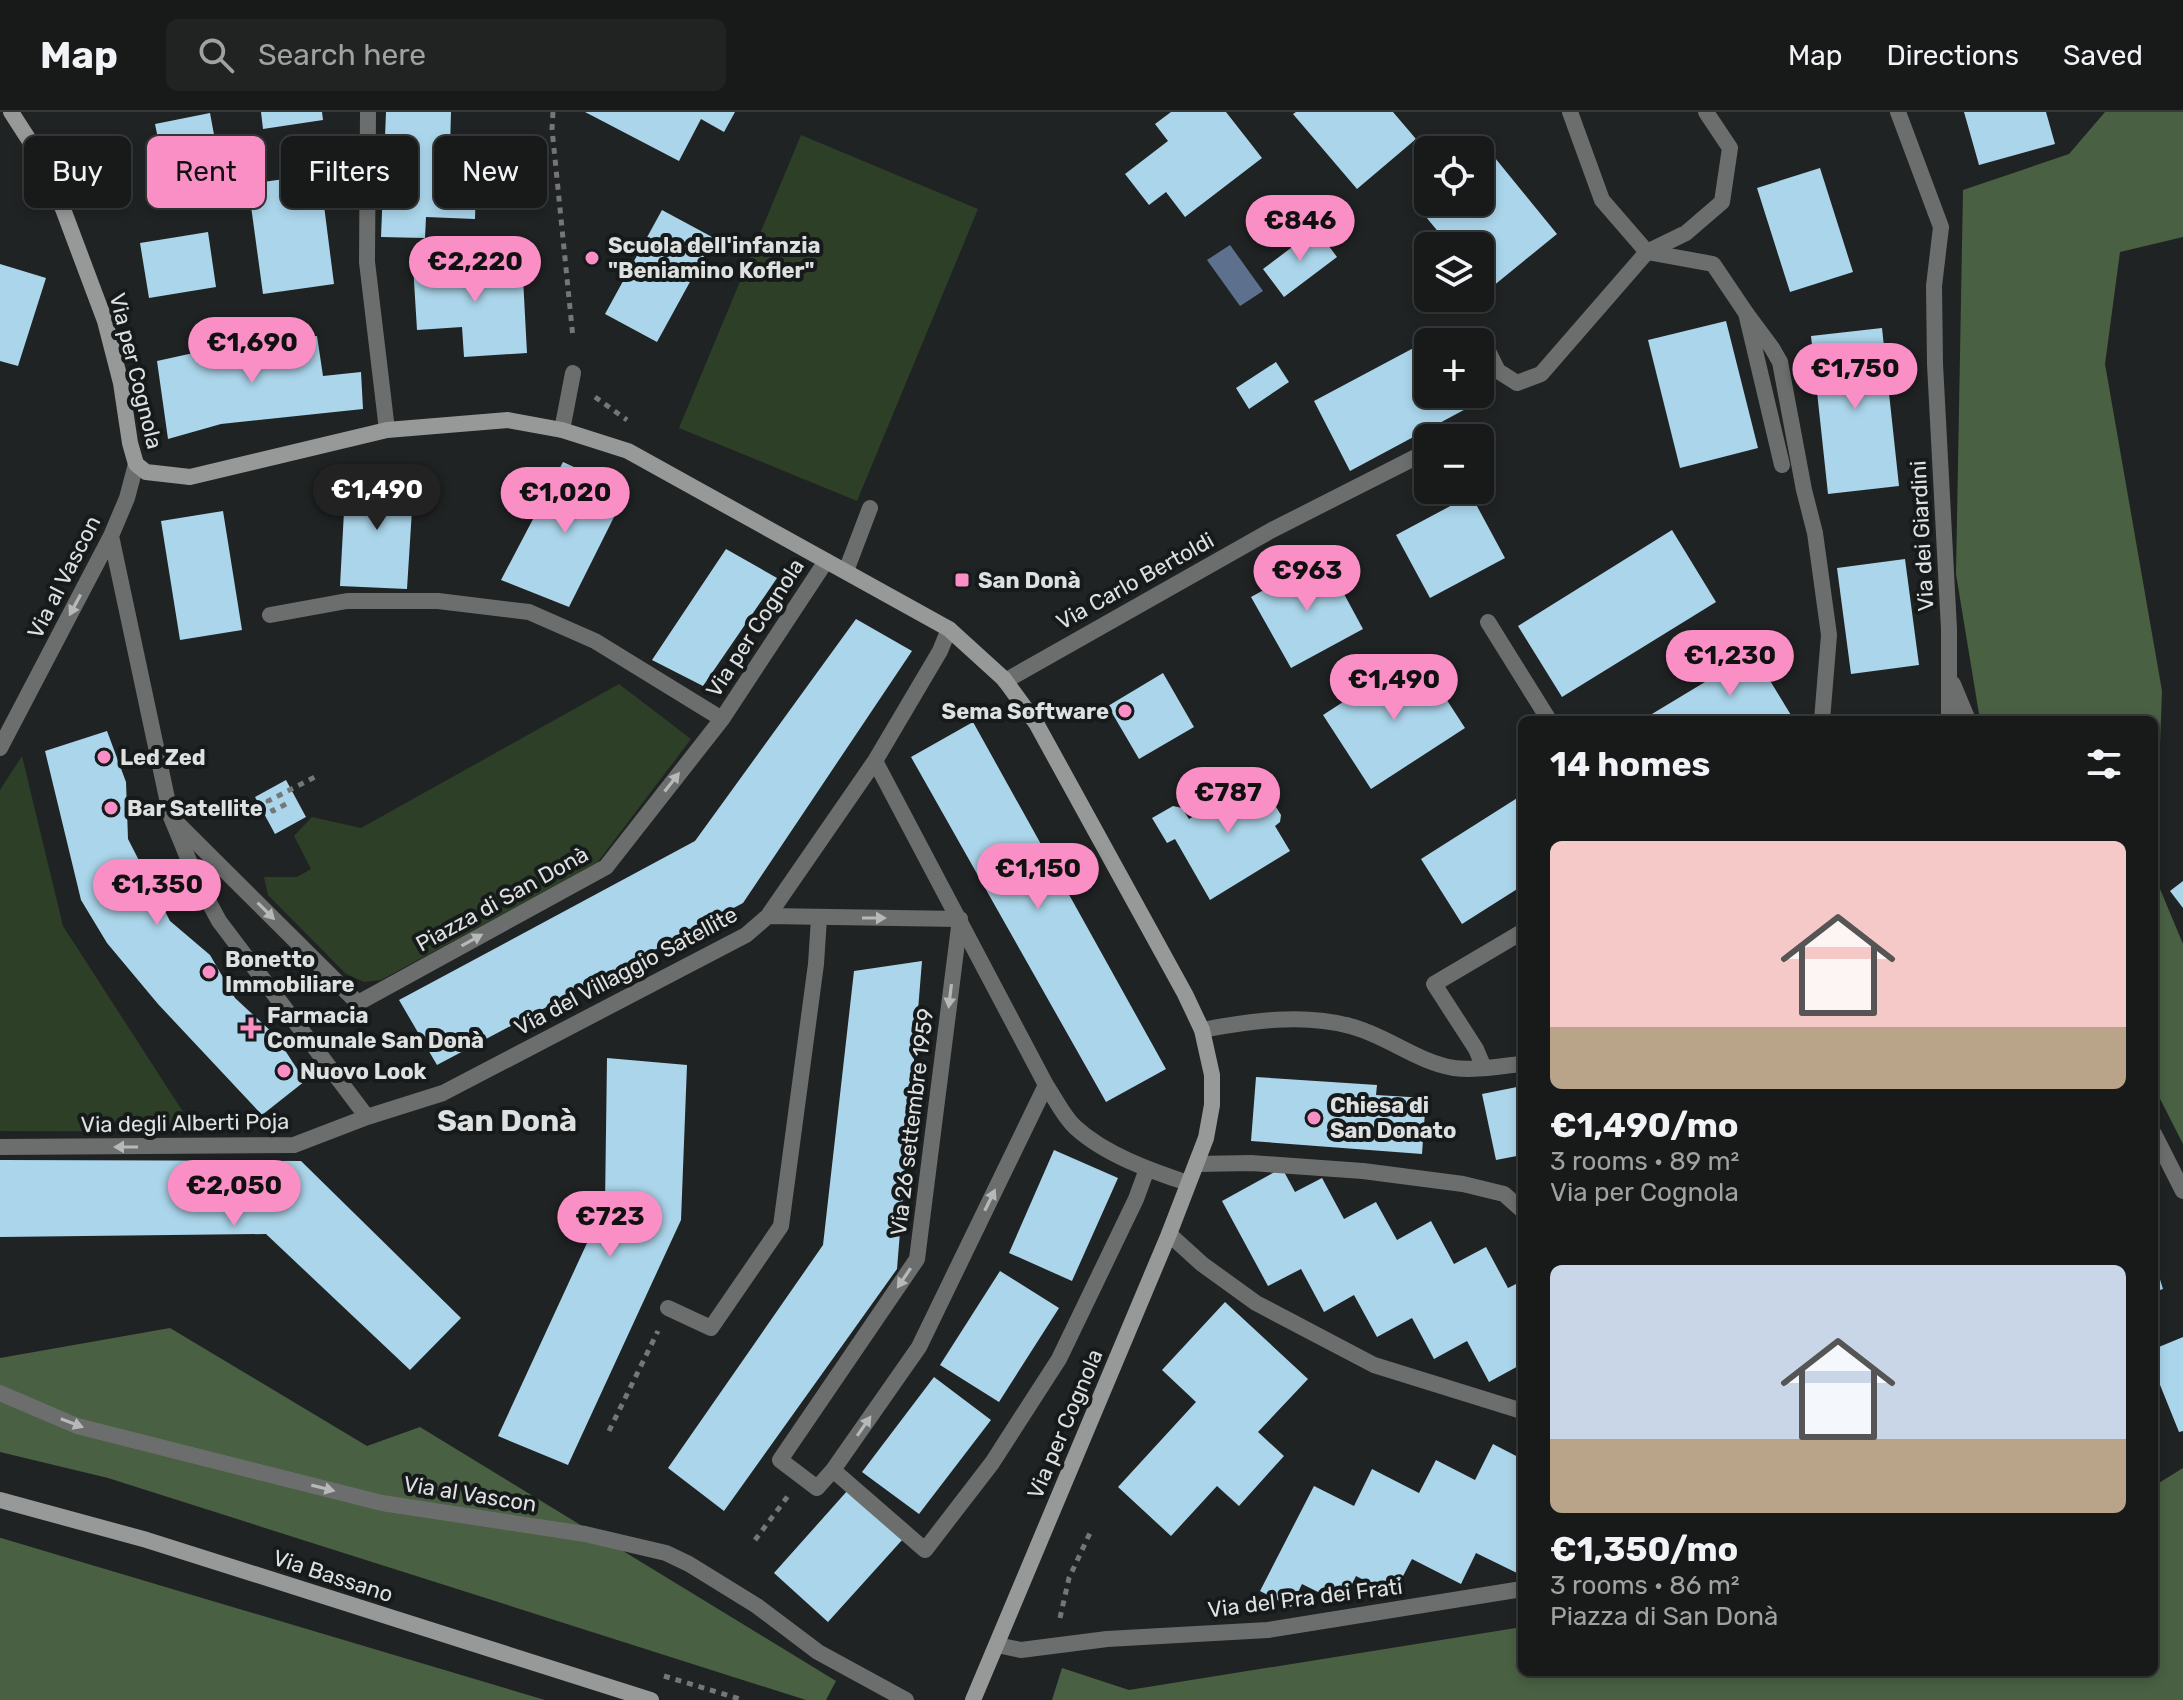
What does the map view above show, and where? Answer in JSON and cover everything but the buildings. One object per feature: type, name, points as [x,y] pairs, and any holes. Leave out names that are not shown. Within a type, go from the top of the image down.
[{"type":"main road","points":[[0,120],[10,112]]},
{"type":"main road","name":"Via per Cognola","points":[[10,112],[40,157],[63,209],[105,321],[121,383],[136,464],[146,472],[190,477],[387,430],[508,420],[562,430],[628,451],[949,629],[1005,681],[1036,723],[1202,1030],[1212,1075],[1212,1105],[1206,1138],[1169,1234],[973,1700]]},
{"type":"main road","name":"Via Bassano","points":[[0,1500],[147,1540],[651,1700]]},
{"type":"street","points":[[368,112],[367,262],[387,430]]},
{"type":"street","points":[[1570,112],[1602,200],[1647,252],[1713,264],[1780,362],[1815,533],[1829,635],[1822,716]]},
{"type":"street","points":[[1494,363],[1498,371],[1517,383],[1541,374],[1647,252],[1686,233],[1722,202],[1730,148],[1706,112]]},
{"type":"street","name":"Via dei Giardini","points":[[1898,112],[1941,227],[1934,286],[1935,364],[1951,679],[1949,716]]},
{"type":"street","points":[[1746,313],[1782,465]]},
{"type":"street","points":[[562,430],[573,373]]},
{"type":"street","name":"Via Carlo Bertoldi","points":[[1005,681],[1258,537],[1414,458]]},
{"type":"street","name":"Via al Vascon","points":[[0,748],[111,536],[127,498],[136,464]]},
{"type":"street","points":[[846,571],[870,508]]},
{"type":"street","points":[[111,536],[171,817],[197,880],[219,921],[367,1117]]},
{"type":"street","name":"Via per Cognola","points":[[722,719],[826,561]]},
{"type":"street","points":[[270,615],[347,601],[438,601],[529,612],[595,641],[722,719]]},
{"type":"street","points":[[1488,622],[1547,716]]},
{"type":"street","name":"Via del Villaggio Satellite","points":[[367,1117],[443,1093],[746,935],[768,916],[875,761],[940,651],[949,629]]},
{"type":"street","name":"Via dei Giardini","points":[[1951,679],[1966,716]]},
{"type":"street","name":"Piazza di San Donà","points":[[171,817],[358,1003],[606,867],[722,719]]},
{"type":"street","points":[[875,761],[1046,1085],[1074,1126],[1147,1169],[1188,1183]]},
{"type":"street","points":[[768,916],[960,919]]},
{"type":"street","points":[[668,1308],[711,1328],[781,1226],[816,964],[819,918]]},
{"type":"street","name":"Via 26 settembre 1959","points":[[833,1470],[817,1488],[780,1460],[917,1259],[960,919]]},
{"type":"street","points":[[1484,1068],[1476,1049],[1434,984],[1518,934]]},
{"type":"street","points":[[1202,1030],[1258,1021],[1292,1020],[1347,1025],[1371,1032],[1454,1068],[1518,1064]]},
{"type":"street","points":[[1046,1085],[919,1347],[833,1470],[925,1550],[992,1463],[1059,1359],[1136,1199],[1147,1169]]},
{"type":"street","name":"Via degli Alberti Poja","points":[[0,1147],[294,1145],[367,1117]]},
{"type":"street","points":[[2158,1142],[2183,1191]]},
{"type":"street","points":[[1196,1164],[1251,1163],[1363,1171],[1463,1184],[1504,1194],[1518,1206]]},
{"type":"street","points":[[1169,1234],[1202,1264],[1256,1303],[1374,1365],[1518,1410]]},
{"type":"street","name":"Via al Vascon","points":[[0,1393],[77,1426],[382,1503],[585,1534],[666,1553],[757,1606],[818,1652],[906,1700]]},
{"type":"street","name":"Via del Pra dei Frati","points":[[997,1645],[1021,1650],[1107,1639],[1268,1630],[1518,1590]]},
{"type":"path","points":[[553,112],[552,129],[573,338]]},
{"type":"path","points":[[599,400],[627,420]]},
{"type":"path","points":[[286,804],[273,811],[268,801],[315,777]]},
{"type":"path","points":[[609,1431],[660,1326]]},
{"type":"path","points":[[755,1540],[789,1495],[799,1503]]},
{"type":"path","points":[[1064,1645],[1060,1615],[1069,1578],[1090,1533]]},
{"type":"green space","points":[[2105,112],[2183,112],[2183,237],[2120,252],[2105,364],[2162,691],[2158,797],[2158,716],[1979,716],[1956,574],[1963,190],[2069,154]]},
{"type":"green space","points":[[801,135],[978,209],[857,501],[679,428]]},
{"type":"green space","points":[[619,684],[691,739],[597,863],[381,980],[364,982],[346,974],[268,895],[264,877],[297,877],[311,869],[294,836],[312,817],[361,828]]},
{"type":"green space","points":[[22,756],[63,926],[196,1132],[0,1131],[0,790]]},
{"type":"green space","points":[[2158,884],[2183,944],[2183,1144],[2158,1095]]},
{"type":"green space","points":[[170,1328],[367,1446],[420,1427],[836,1681],[826,1700],[806,1700],[108,1478],[0,1452],[0,1358]]},
{"type":"green space","points":[[2183,1468],[2183,1700],[1052,1700],[1062,1668],[1129,1690],[1518,1628],[1518,1676],[2158,1676],[2158,1484]]},
{"type":"green space","points":[[1,1538],[545,1700],[0,1700]]},
{"type":"water","points":[[1230,245],[1263,291],[1240,306],[1207,260]]},
{"type":"place","name":"Scuola dell'infanzia \"Beniamino Kofler\"","points":[[592,258]]},
{"type":"place","name":"San Donà","points":[[962,580]]},
{"type":"place","name":"Sema Software","points":[[1125,711]]},
{"type":"place","name":"Led Zed","points":[[104,757]]},
{"type":"place","name":"Bar Satellite","points":[[111,808]]},
{"type":"place","name":"Bonetto Immobiliare","points":[[209,972]]},
{"type":"place","name":"Farmacia Comunale San Donà","points":[[251,1028]]},
{"type":"place","name":"Nuovo Look","points":[[284,1071]]},
{"type":"place","name":"Chiesa di San Donato","points":[[1314,1118]]},
{"type":"district","name":"San Donà","points":[[507,1121]]}]
